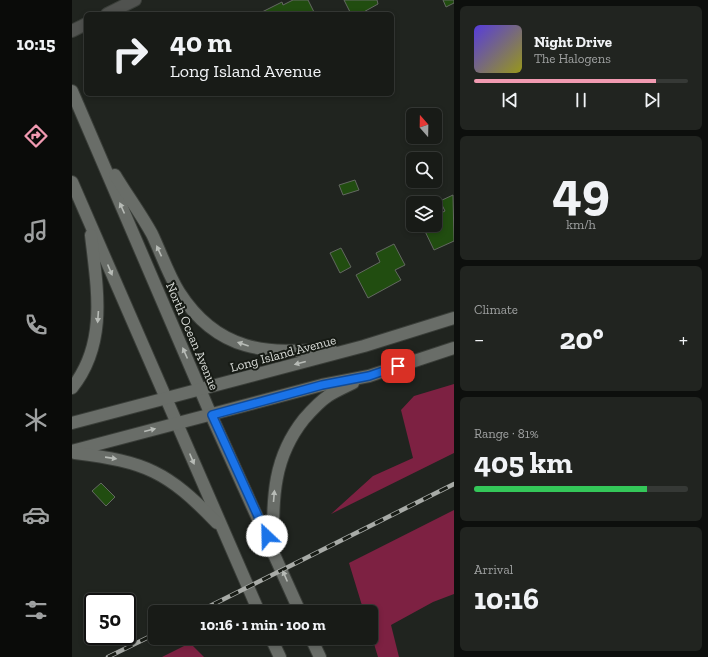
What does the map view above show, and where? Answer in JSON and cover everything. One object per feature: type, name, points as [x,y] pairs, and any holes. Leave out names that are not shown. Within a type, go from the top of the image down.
[{"type":"main road","name":"North Ocean Avenue","points":[[72,91],[212,415],[297,605]]},
{"type":"main road","points":[[93,141],[151,233],[179,291],[190,307],[215,331],[235,342],[254,348],[272,351],[291,352],[364,346]]},
{"type":"main road","points":[[72,182],[257,605]]},
{"type":"main road","points":[[72,388],[82,374],[96,335],[97,295],[89,222]]},
{"type":"main road","name":"Long Island Avenue","points":[[72,423],[364,346],[454,318]]},
{"type":"main road","points":[[72,452],[322,385],[369,376],[454,348]]},
{"type":"main road","points":[[273,549],[273,498],[276,478],[280,460],[290,440],[312,409],[328,396],[369,376]]},
{"type":"main road","points":[[72,452],[117,458],[156,471],[177,484],[223,529]]},
{"type":"main road","points":[[274,645],[280,657]]},
{"type":"main road","points":[[314,645],[320,657]]},
{"type":"street","points":[[111,12],[135,0]]},
{"type":"street","points":[[72,31],[84,25]]},
{"type":"shaded area","points":[[454,384],[454,453],[331,514],[373,476],[413,458],[401,410],[414,396]]},
{"type":"shaded area","points":[[454,510],[454,594],[433,602],[391,625],[399,657],[378,657],[374,645],[378,645],[378,605],[362,605],[349,563]]},
{"type":"shaded area","points":[[186,645],[192,645],[204,657],[162,657]]},
{"type":"building","points":[[293,0],[308,0],[314,12],[262,12],[282,2],[283,5]]},
{"type":"building","points":[[344,0],[377,0],[378,4],[364,12],[350,12]]},
{"type":"building","points":[[443,0],[454,0],[454,3],[446,7]]},
{"type":"building","points":[[355,180],[359,190],[343,195],[339,185]]},
{"type":"building","points":[[453,195],[454,241],[434,250],[425,232],[442,232],[442,212],[445,211],[442,205],[442,200]]},
{"type":"building","points":[[394,244],[405,265],[395,270],[401,280],[368,298],[356,275],[380,262],[376,253]]},
{"type":"building","points":[[341,248],[351,267],[340,273],[330,253]]},
{"type":"building","points":[[101,483],[115,497],[106,506],[92,491]]},
{"type":"railway","points":[[212,605],[454,484]]},
{"type":"railway","points":[[108,657],[148,637]]},
{"type":"route","points":[[267,536],[212,415],[322,385],[369,376],[398,366]]}]
